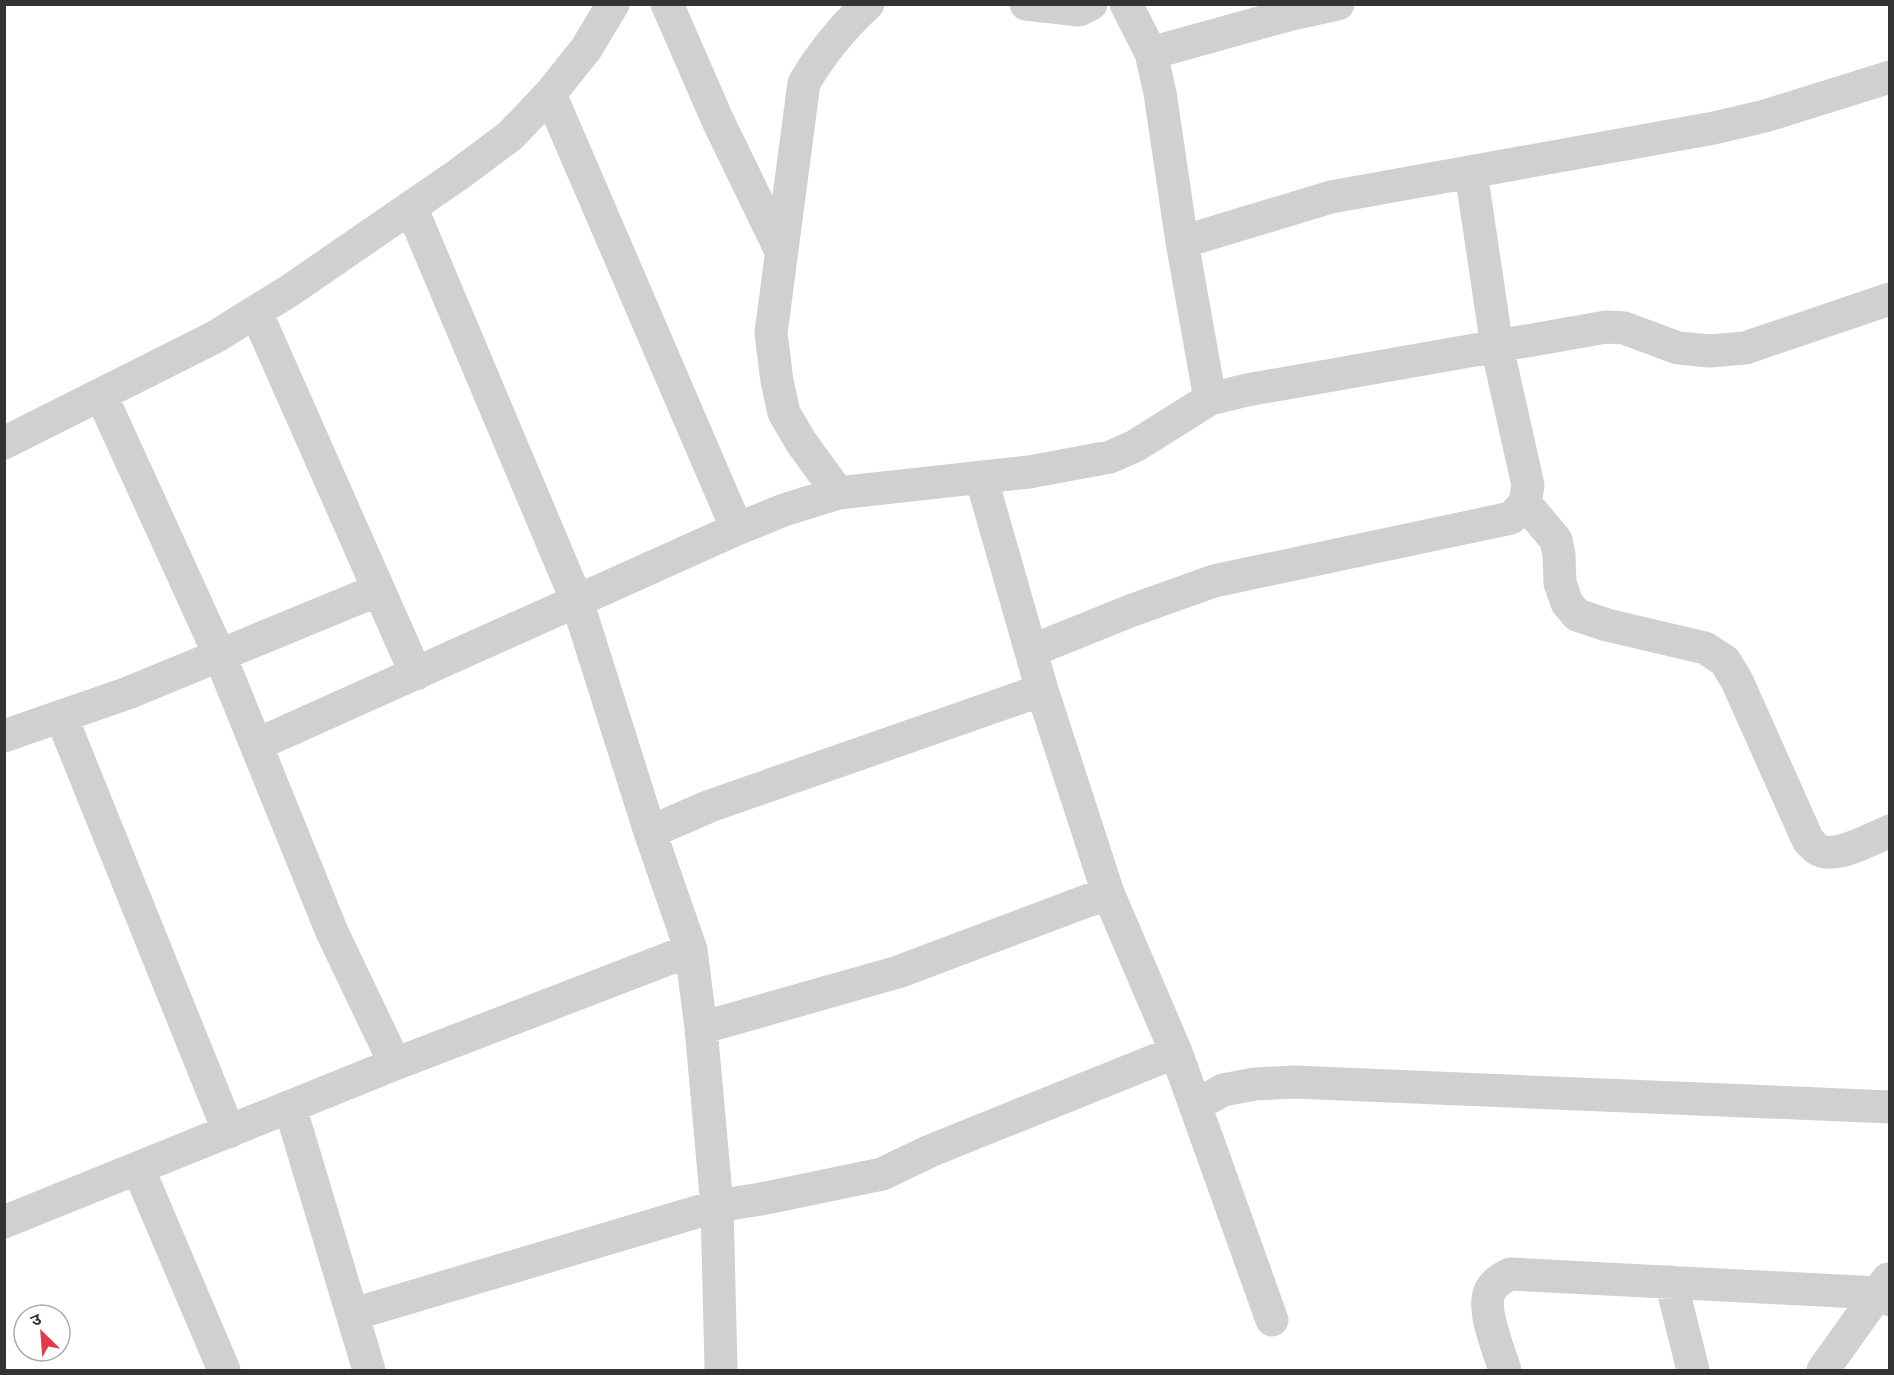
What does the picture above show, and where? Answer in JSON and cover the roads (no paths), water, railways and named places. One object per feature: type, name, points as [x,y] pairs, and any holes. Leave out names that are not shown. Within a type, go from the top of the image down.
[{"type":"street","points":[[4,443],[215,337],[256,312],[459,174],[510,136],[550,94],[586,48],[613,4]]},
{"type":"street","points":[[667,4],[718,121],[782,251]]},
{"type":"street","points":[[838,493],[801,442],[784,413],[771,333],[804,83],[819,57],[841,29],[868,4]]},
{"type":"street","points":[[1026,4],[1079,10],[1091,4]]},
{"type":"street","points":[[1126,4],[1151,53],[1160,93],[1182,242],[1210,399]]},
{"type":"street","points":[[1151,53],[1288,15],[1338,4]]},
{"type":"street","points":[[1182,242],[1331,197],[1714,128],[1765,116],[1890,77]]},
{"type":"street","points":[[550,94],[737,529]]},
{"type":"street","points":[[1031,651],[1130,611],[1214,581],[1511,518],[1525,503],[1528,485],[1497,347],[1471,172]]},
{"type":"street","points":[[411,207],[577,601],[650,832],[691,950],[701,1028],[717,1206],[722,1367]]},
{"type":"street","points":[[256,745],[737,529],[784,510],[838,493],[1029,472],[1110,457],[1135,446],[1210,399],[1606,327],[1624,328],[1678,348],[1710,351],[1745,348],[1890,300]]},
{"type":"street","points":[[256,312],[416,674]]},
{"type":"street","points":[[101,395],[220,656],[332,932],[395,1064]]},
{"type":"street","points":[[981,477],[1042,690],[1108,893],[1176,1052],[1272,1320]]},
{"type":"street","points":[[1525,503],[1556,540],[1560,583],[1567,603],[1577,615],[1607,625],[1705,648],[1725,661],[1737,681],[1808,840],[1820,851],[1850,849],[1890,831]]},
{"type":"street","points":[[4,736],[128,693],[378,590]]},
{"type":"street","points":[[650,832],[710,806],[1042,690]]},
{"type":"street","points":[[61,716],[229,1132]]},
{"type":"street","points":[[701,1028],[898,972],[1108,893]]},
{"type":"street","points":[[4,1222],[395,1064],[691,950]]},
{"type":"street","points":[[354,1314],[717,1206],[882,1174],[997,1124],[1176,1052]]},
{"type":"street","points":[[1195,1106],[1223,1090],[1255,1084],[1294,1082],[1890,1107]]},
{"type":"street","points":[[290,1107],[354,1314],[369,1371]]},
{"type":"street","points":[[138,1168],[224,1371]]},
{"type":"street","points":[[1505,1371],[1488,1308],[1490,1291],[1496,1282],[1510,1275],[1886,1290]]},
{"type":"street","points":[[1671,1282],[1693,1371]]},
{"type":"street","points":[[1823,1371],[1886,1290]]}]
